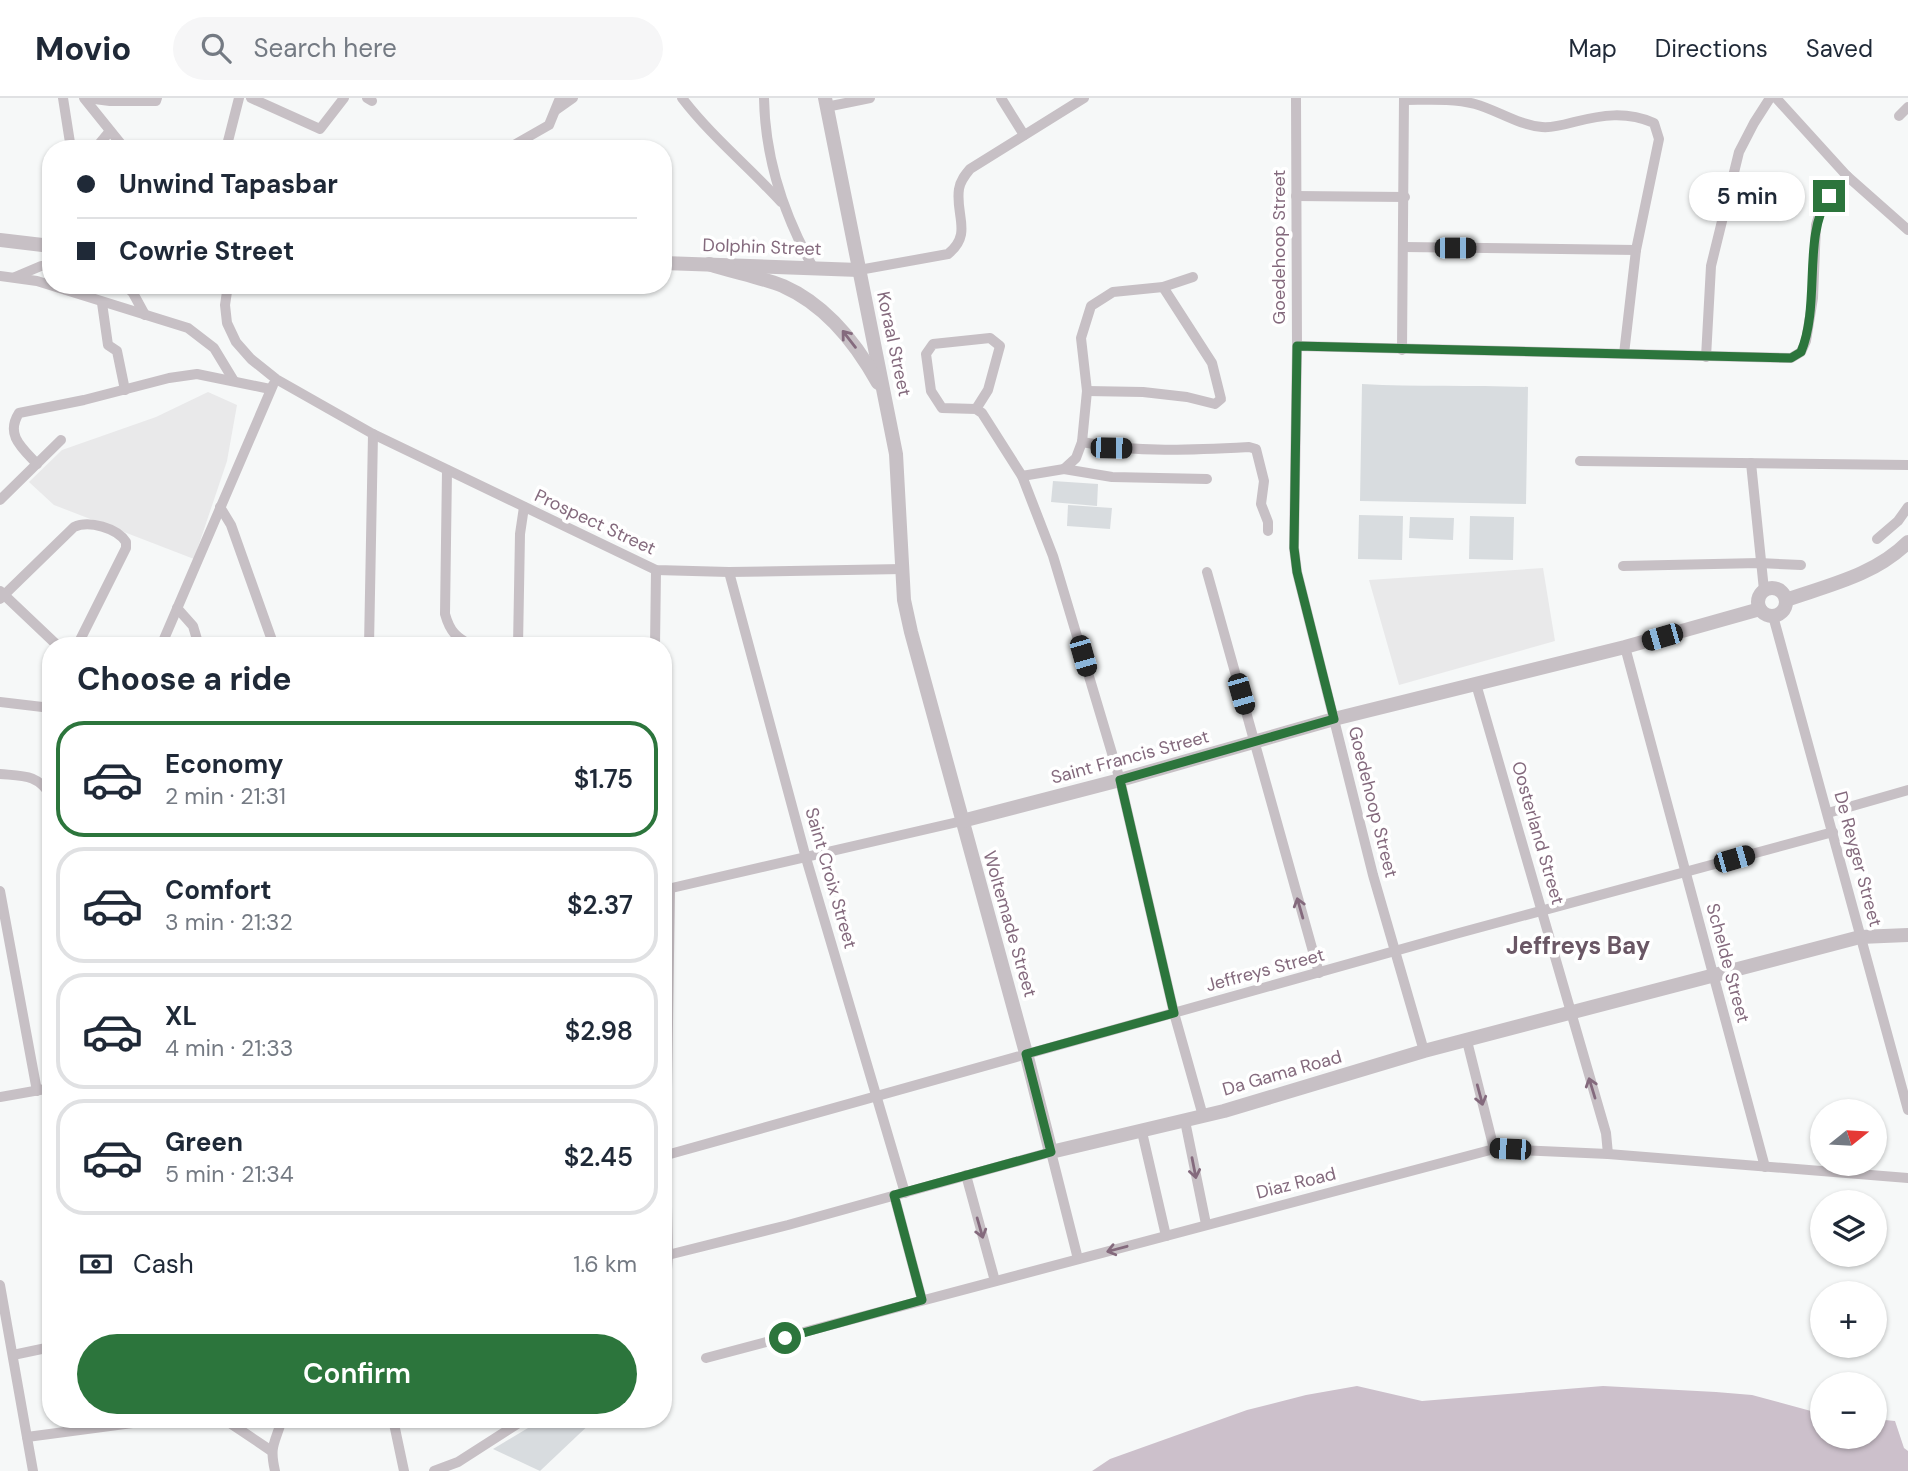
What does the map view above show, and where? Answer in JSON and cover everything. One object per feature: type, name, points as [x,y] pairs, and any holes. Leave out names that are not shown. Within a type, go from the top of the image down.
[{"type":"street","points":[[63,98],[70,140]]},
{"type":"street","points":[[86,98],[131,101],[157,98]]},
{"type":"street","points":[[86,98],[118,140]]},
{"type":"street","points":[[228,140],[239,98]]},
{"type":"street","points":[[251,98],[320,129],[344,98]]},
{"type":"street","points":[[523,140],[549,125],[560,98]]},
{"type":"street","points":[[556,110],[573,98]]},
{"type":"street","points":[[682,98],[699,120],[750,167],[783,204]]},
{"type":"street","points":[[764,98],[766,143],[783,204],[814,268]]},
{"type":"street","points":[[825,103],[870,98]]},
{"type":"street","points":[[1001,98],[1024,135]]},
{"type":"street","points":[[859,270],[948,254],[956,248],[962,228],[958,191],[961,181],[970,169],[1084,98]]},
{"type":"street","name":"Goedehoop Street","points":[[1296,98],[1297,346],[1294,548],[1297,572],[1373,875],[1424,1051]]},
{"type":"street","points":[[1706,357],[1711,266],[1739,152],[1770,98]]},
{"type":"street","points":[[1776,98],[1847,176],[1908,230]]},
{"type":"street","points":[[1402,350],[1404,99],[1454,99],[1542,127],[1621,114],[1654,123],[1660,139],[1636,250],[1625,354]]},
{"type":"street","name":"Koraal Street","points":[[825,103],[896,454],[904,600]]},
{"type":"street","points":[[1899,116],[1908,107]]},
{"type":"street","points":[[102,140],[110,131]]},
{"type":"street","points":[[1297,346],[1791,358],[1801,352],[1806,341],[1813,298],[1816,225],[1821,209],[1847,176]]},
{"type":"street","points":[[1296,196],[1405,197]]},
{"type":"street","points":[[0,240],[42,245]]},
{"type":"street","points":[[1404,247],[1636,250]]},
{"type":"street","name":"Dolphin Street","points":[[672,263],[859,270]]},
{"type":"street","points":[[709,264],[781,286],[809,302],[835,322],[869,367],[886,396]]},
{"type":"street","points":[[13,278],[42,266]]},
{"type":"street","points":[[0,276],[42,283]]},
{"type":"street","points":[[1064,469],[1076,458],[1082,442],[1087,391],[1081,338],[1091,306],[1113,292],[1163,287],[1193,277]]},
{"type":"street","points":[[1087,391],[1143,392],[1187,397],[1215,404],[1219,402],[1221,398],[1212,363],[1163,287]]},
{"type":"street","points":[[75,294],[188,328],[214,348],[234,381]]},
{"type":"street","points":[[134,294],[145,315]]},
{"type":"street","points":[[227,294],[227,323],[236,342],[273,384]]},
{"type":"street","points":[[102,303],[108,345],[117,351],[125,390]]},
{"type":"street","points":[[976,409],[988,390],[1000,346],[990,338],[933,344],[926,354],[931,390],[942,408],[976,409],[982,413],[1022,476],[1053,556],[1120,780],[1174,1013],[1203,1115]]},
{"type":"street","points":[[37,464],[21,448],[13,435],[13,422],[19,413],[197,374],[234,381],[273,384]]},
{"type":"street","points":[[165,637],[273,384]]},
{"type":"street","name":"Prospect Street","points":[[273,384],[656,570],[730,572],[903,569]]},
{"type":"street","points":[[369,637],[373,434]]},
{"type":"street","points":[[0,499],[61,440]]},
{"type":"street","points":[[1082,442],[1111,448],[1256,449],[1264,481],[1261,504],[1268,522],[1268,531]]},
{"type":"street","points":[[1580,461],[1908,465]]},
{"type":"street","points":[[1751,463],[1759,563],[1764,590]]},
{"type":"street","points":[[1022,476],[1064,469],[1112,477],[1207,479]]},
{"type":"street","points":[[447,470],[445,614],[449,628],[457,637]]},
{"type":"street","points":[[220,507],[231,525],[271,637]]},
{"type":"street","points":[[518,637],[520,534],[524,507]]},
{"type":"street","points":[[1877,539],[1898,521],[1908,507]]},
{"type":"street","points":[[48,637],[1,595],[74,527],[82,523],[120,534],[126,542],[126,548],[82,637]]},
{"type":"street","points":[[1786,600],[1881,565],[1908,542]]},
{"type":"street","points":[[1623,566],[1759,563],[1801,565]]},
{"type":"street","points":[[655,637],[656,570]]},
{"type":"street","name":"Saint Croix Street","points":[[730,572],[806,858],[877,1095],[922,1300]]},
{"type":"street","points":[[1208,572],[1319,973]]},
{"type":"street","points":[[1777,588],[1784,594],[1786,600],[1782,612],[1773,617],[1759,609],[1758,597],[1764,590],[1777,588]]},
{"type":"street","name":"Woltemade Street","points":[[904,600],[1078,1259]]},
{"type":"street","points":[[177,608],[193,626],[196,637]]},
{"type":"street","name":"Saint Francis Street","points":[[672,888],[961,821],[1120,780],[1334,719],[1625,647],[1759,609]]},
{"type":"street","name":"De Reyger Street","points":[[1773,617],[1908,1110]]},
{"type":"street","name":"Schelde Street","points":[[1625,647],[1765,1167]]},
{"type":"street","name":"Oosterland Street","points":[[1476,684],[1606,1133],[1608,1154]]},
{"type":"street","points":[[0,702],[42,707]]},
{"type":"street","points":[[0,774],[32,777],[42,783]]},
{"type":"street","points":[[1828,813],[1908,790]]},
{"type":"street","name":"Jeffreys Street","points":[[672,1154],[1833,832]]},
{"type":"street","points":[[0,891],[37,1091]]},
{"type":"street","name":"Da Gama Road","points":[[672,1254],[1051,1152],[1185,1121],[1424,1051],[1860,937],[1908,935]]},
{"type":"street","points":[[1466,1041],[1494,1149]]},
{"type":"street","points":[[0,1097],[42,1090]]},
{"type":"street","points":[[1185,1121],[1206,1224]]},
{"type":"street","points":[[1142,1132],[1166,1236]]},
{"type":"street","name":"Diaz Road","points":[[706,1359],[1494,1149],[1608,1154],[1908,1178]]},
{"type":"street","points":[[966,1175],[995,1281]]},
{"type":"street","points":[[0,1288],[33,1471]]},
{"type":"street","points":[[13,1355],[42,1349]]},
{"type":"street","points":[[27,1437],[95,1428]]},
{"type":"street","points":[[237,1428],[270,1450]]},
{"type":"street","points":[[275,1471],[270,1450],[279,1428]]},
{"type":"street","points":[[395,1428],[404,1471]]},
{"type":"street","points":[[434,1471],[459,1466],[512,1428]]},
{"type":"shaded area","points":[[1362,384],[1528,387],[1526,504],[1360,501]]},
{"type":"shaded area","points":[[208,392],[237,405],[227,461],[194,559],[54,505],[29,482],[62,450],[156,417]]},
{"type":"shaded area","points":[[1053,481],[1098,484],[1097,506],[1051,502]]},
{"type":"shaded area","points":[[1068,505],[1112,508],[1110,529],[1067,526]]},
{"type":"shaded area","points":[[1359,515],[1403,516],[1402,560],[1358,559]]},
{"type":"shaded area","points":[[1470,516],[1514,517],[1513,560],[1469,559]]},
{"type":"shaded area","points":[[1410,517],[1454,518],[1453,540],[1409,538]]},
{"type":"shaded area","points":[[1543,568],[1555,641],[1399,685],[1369,580]]},
{"type":"shaded area","points":[[1357,1386],[1422,1401],[1603,1386],[1752,1395],[1810,1411],[1810,1449],[1887,1449],[1887,1420],[1895,1421],[1904,1448],[1908,1451],[1908,1471],[1092,1471],[1110,1459],[1247,1410]]},
{"type":"shaded area","points":[[528,1428],[585,1428],[540,1471],[493,1449]]},
{"type":"district","name":"Jeffreys Bay","points":[[1578,945]]},
{"type":"route","points":[[785,1338],[922,1300],[894,1195],[1051,1152],[1026,1054],[1174,1013],[1120,780],[1334,719],[1297,572],[1294,548],[1297,346],[1791,358],[1801,352],[1806,341],[1813,298],[1816,225],[1829,196]]}]
